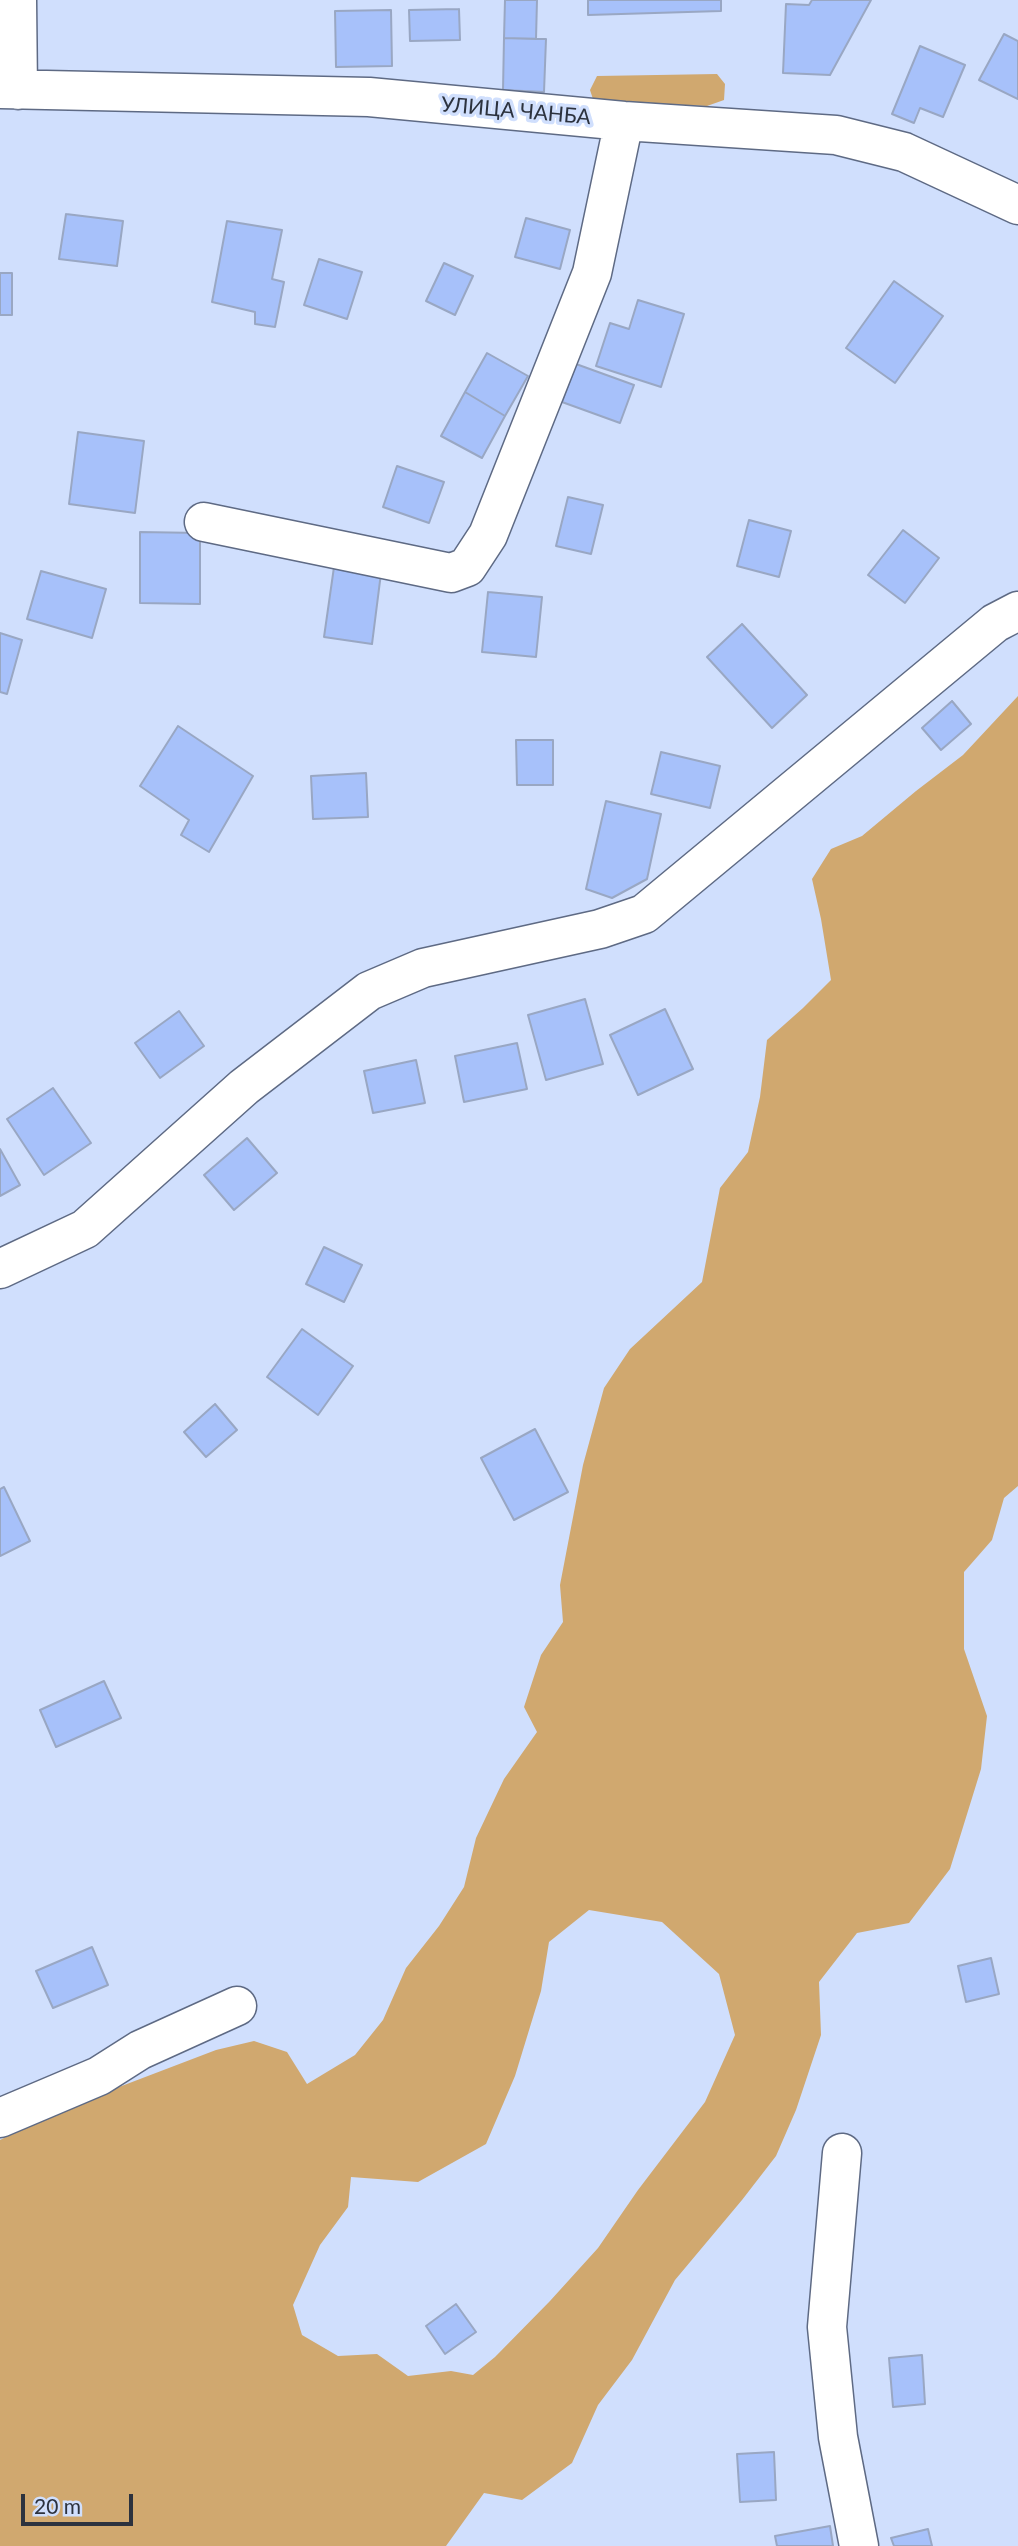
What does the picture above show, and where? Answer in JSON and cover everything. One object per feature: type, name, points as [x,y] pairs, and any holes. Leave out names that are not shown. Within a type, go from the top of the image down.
[{"type":"street","points":[[9,90],[12,4]]},
{"type":"street","name":"УЛИЦА ЧАНБА","points":[[9,90],[369,97],[624,121],[836,135],[904,152],[1018,205]]},
{"type":"street","points":[[204,522],[451,573],[467,567],[488,535],[592,273],[624,121]]},
{"type":"street","points":[[0,1269],[85,1229],[244,1087],[369,990],[423,968],[600,929],[644,915],[995,622],[1018,611]]},
{"type":"street","points":[[0,2118],[99,2076],[141,2050],[237,2006]]},
{"type":"street","points":[[842,2153],[827,2327],[838,2437],[859,2546]]},
{"type":"shaded area","points":[[717,74],[725,84],[724,100],[707,106],[594,102],[590,90],[597,76]]},
{"type":"shaded area","points":[[1018,696],[1018,1486],[1004,1498],[992,1540],[964,1572],[964,1649],[987,1716],[981,1769],[950,1869],[909,1923],[857,1933],[819,1982],[821,2035],[796,2110],[776,2156],[675,2280],[632,2360],[598,2405],[572,2463],[522,2500],[484,2493],[446,2546],[0,2546],[0,2140],[64,2108],[216,2050],[254,2041],[287,2052],[307,2084],[355,2055],[383,2020],[406,1968],[439,1926],[464,1887],[476,1838],[504,1779],[537,1732],[524,1707],[541,1655],[563,1622],[560,1585],[583,1465],[604,1388],[630,1349],[702,1282],[720,1188],[748,1152],[760,1097],[767,1040],[831,980],[812,879],[831,849],[862,836],[963,755]],"holes":[[[589,1910],[662,1922],[719,1974],[735,2035],[705,2102],[598,2248],[495,2357],[473,2375],[451,2371],[408,2376],[377,2354],[338,2356],[302,2335],[293,2305],[320,2245],[348,2207],[351,2177],[418,2182],[486,2144],[515,2076],[541,1991],[549,1942]]]},
{"type":"building","points":[[505,0],[537,0],[536,39],[504,38]]},
{"type":"building","points":[[588,0],[721,0],[721,11],[588,15]]},
{"type":"building","points":[[812,0],[871,0],[830,75],[783,73],[786,4],[809,5]]},
{"type":"building","points":[[459,9],[460,40],[410,41],[409,10]]},
{"type":"building","points":[[391,10],[392,66],[336,67],[335,11]]},
{"type":"building","points":[[1004,34],[1018,41],[1018,99],[979,80]]},
{"type":"building","points":[[504,38],[546,39],[544,92],[503,90]]},
{"type":"building","points":[[920,46],[965,65],[943,117],[920,108],[914,123],[892,114]]},
{"type":"building","points":[[66,214],[123,221],[117,266],[59,259]]},
{"type":"building","points":[[526,218],[570,230],[560,269],[515,257]]},
{"type":"building","points":[[227,221],[282,230],[272,279],[284,282],[275,327],[255,324],[255,312],[212,302]]},
{"type":"building","points":[[319,259],[362,272],[347,319],[304,305]]},
{"type":"building","points":[[444,263],[473,276],[455,315],[426,301]]},
{"type":"building","points":[[0,273],[12,273],[12,315],[0,315]]},
{"type":"building","points":[[894,281],[943,316],[895,383],[846,348]]},
{"type":"building","points":[[638,300],[684,314],[661,387],[596,366],[610,323],[629,329]]},
{"type":"building","points":[[487,353],[528,376],[505,416],[465,392]]},
{"type":"building","points":[[576,364],[634,385],[620,423],[562,402]]},
{"type":"building","points":[[465,392],[505,416],[482,458],[441,436]]},
{"type":"building","points":[[78,432],[144,441],[135,513],[69,504]]},
{"type":"building","points":[[397,466],[444,482],[429,523],[383,507]]},
{"type":"building","points":[[568,497],[603,505],[591,554],[556,546]]},
{"type":"building","points":[[749,520],[791,531],[779,577],[737,566]]},
{"type":"building","points":[[903,530],[939,558],[905,603],[868,575]]},
{"type":"building","points":[[140,532],[200,533],[200,604],[140,603]]},
{"type":"building","points":[[334,567],[381,573],[372,644],[324,637]]},
{"type":"building","points":[[41,571],[106,589],[92,638],[27,619]]},
{"type":"building","points":[[488,592],[542,597],[536,657],[482,652]]},
{"type":"building","points":[[742,624],[807,695],[772,728],[707,657]]},
{"type":"building","points":[[0,633],[22,640],[7,694],[0,692]]},
{"type":"building","points":[[952,701],[971,724],[941,750],[922,728]]},
{"type":"building","points":[[178,726],[253,776],[209,852],[181,835],[189,820],[140,786]]},
{"type":"building","points":[[516,740],[553,740],[553,785],[517,785]]},
{"type":"building","points":[[661,752],[720,766],[710,808],[651,794]]},
{"type":"building","points":[[366,773],[368,817],[313,819],[311,776]]},
{"type":"building","points":[[606,801],[661,814],[647,879],[612,898],[586,889]]},
{"type":"building","points":[[585,999],[603,1064],[546,1080],[528,1015]]},
{"type":"building","points":[[665,1009],[693,1069],[638,1095],[610,1035]]},
{"type":"building","points":[[179,1011],[204,1046],[160,1078],[135,1043]]},
{"type":"building","points":[[517,1043],[527,1089],[464,1102],[455,1056]]},
{"type":"building","points":[[416,1060],[425,1103],[373,1113],[364,1071]]},
{"type":"building","points":[[53,1088],[91,1143],[44,1175],[7,1119]]},
{"type":"building","points":[[247,1138],[277,1173],[234,1210],[204,1175]]},
{"type":"building","points":[[0,1149],[20,1185],[0,1196]]},
{"type":"building","points":[[324,1247],[362,1265],[344,1302],[306,1284]]},
{"type":"building","points":[[302,1329],[353,1366],[318,1415],[267,1377]]},
{"type":"building","points":[[215,1404],[237,1430],[206,1457],[184,1432]]},
{"type":"building","points":[[535,1429],[568,1492],[514,1520],[481,1458]]},
{"type":"building","points":[[4,1487],[30,1541],[0,1556],[0,1489]]},
{"type":"building","points":[[104,1681],[121,1718],[56,1747],[40,1710]]},
{"type":"building","points":[[92,1947],[108,1985],[53,2008],[36,1971]]},
{"type":"building","points":[[991,1958],[999,1994],[966,2002],[958,1966]]},
{"type":"building","points":[[456,2304],[476,2332],[445,2354],[426,2326]]},
{"type":"building","points":[[922,2355],[925,2404],[893,2407],[889,2358]]},
{"type":"building","points":[[774,2452],[776,2500],[740,2502],[737,2454]]},
{"type":"building","points":[[830,2526],[833,2546],[777,2546],[775,2536]]},
{"type":"building","points":[[928,2529],[932,2546],[894,2546],[891,2538]]}]
